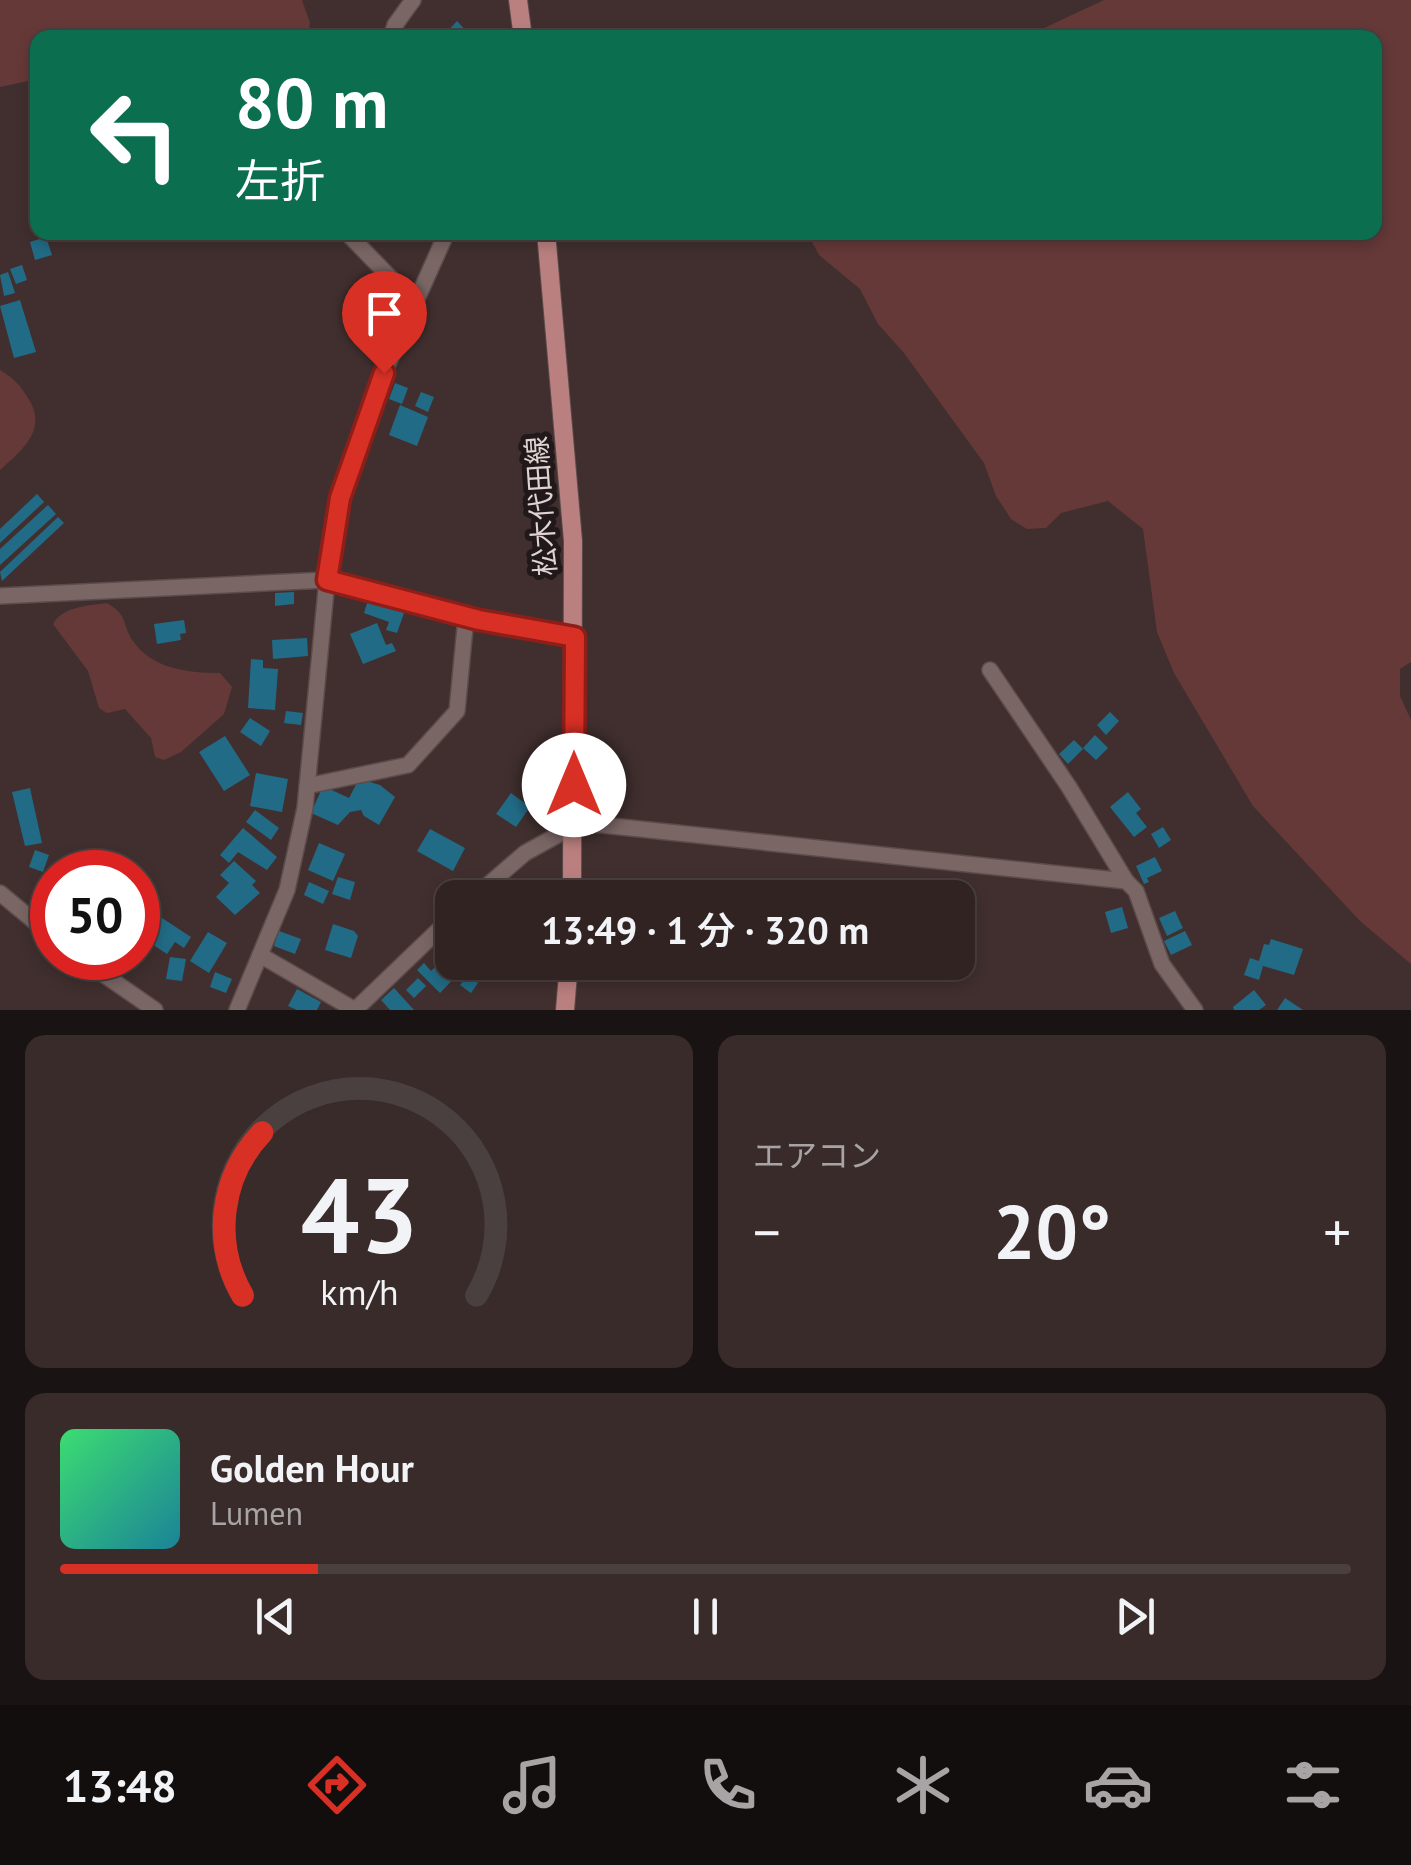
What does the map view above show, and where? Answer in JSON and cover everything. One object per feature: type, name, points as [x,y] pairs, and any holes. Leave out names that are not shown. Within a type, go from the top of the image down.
[{"type":"main road","points":[[518,0],[521,30]]},
{"type":"main road","name":"松木代田線","points":[[547,240],[573,541],[572,880]]},
{"type":"main road","points":[[566,1010],[567,980]]},
{"type":"street","points":[[394,30],[413,0]]},
{"type":"street","points":[[354,240],[414,302]]},
{"type":"street","points":[[237,1010],[290,877],[307,786],[327,580],[340,498],[384,373],[443,240]]},
{"type":"street","points":[[0,596],[327,580],[466,616],[575,637]]},
{"type":"street","points":[[307,786],[408,766],[458,711],[466,616]]},
{"type":"street","points":[[990,670],[1136,891],[1162,964],[1195,1010]]},
{"type":"street","points":[[494,880],[525,853],[574,822],[1126,881]]},
{"type":"street","points":[[0,892],[30,917]]},
{"type":"street","points":[[260,955],[355,1010],[435,933]]},
{"type":"street","points":[[112,980],[155,1010]]},
{"type":"shaded area","points":[[0,0],[302,0],[310,23],[309,30],[30,30],[30,81],[0,87]]},
{"type":"shaded area","points":[[1104,0],[1411,0],[1411,662],[1400,669],[1400,696],[1411,720],[1411,964],[1360,921],[1253,806],[1174,673],[1157,632],[1143,529],[1108,501],[1061,513],[1046,528],[1027,529],[1011,519],[996,496],[984,463],[904,353],[878,324],[860,289],[819,255],[811,240],[1382,240],[1382,30],[1040,30]]},
{"type":"shaded area","points":[[0,370],[22,389],[34,409],[35,419],[25,446],[0,470]]},
{"type":"shaded area","points":[[107,603],[119,612],[133,641],[150,658],[184,670],[220,673],[232,687],[224,714],[181,752],[164,760],[155,757],[151,738],[125,709],[107,713],[99,708],[88,671],[53,624],[69,610]]},
{"type":"building","points":[[457,21],[465,30],[449,30]]},
{"type":"building","points":[[47,240],[52,255],[35,260],[30,242]]},
{"type":"building","points":[[22,265],[27,280],[16,284],[10,269]]},
{"type":"building","points":[[8,272],[15,293],[4,296],[0,275]]},
{"type":"building","points":[[20,300],[36,352],[14,358],[0,306]]},
{"type":"building","points":[[395,383],[408,388],[402,404],[389,399]]},
{"type":"building","points":[[421,392],[434,397],[428,412],[415,406]]},
{"type":"building","points":[[400,405],[428,417],[417,446],[389,435]]},
{"type":"building","points":[[37,494],[44,502],[0,543],[0,529]]},
{"type":"building","points":[[48,505],[56,514],[0,565],[0,549]]},
{"type":"building","points":[[58,517],[64,523],[2,581],[0,572]]},
{"type":"building","points":[[294,592],[294,604],[275,606],[275,593]]},
{"type":"building","points":[[368,600],[404,613],[397,633],[386,630],[389,622],[364,613]]},
{"type":"building","points":[[184,620],[186,633],[180,634],[181,640],[157,644],[154,624]]},
{"type":"building","points":[[377,623],[386,645],[392,643],[396,651],[363,664],[350,634]]},
{"type":"building","points":[[307,638],[308,656],[273,659],[272,640]]},
{"type":"building","points":[[251,659],[263,660],[263,668],[278,669],[275,710],[248,708]]},
{"type":"building","points":[[286,711],[303,713],[301,725],[284,723]]},
{"type":"building","points":[[1110,712],[1119,721],[1106,735],[1097,725]]},
{"type":"building","points":[[250,718],[270,731],[261,746],[240,732]]},
{"type":"building","points":[[1095,735],[1108,748],[1096,760],[1083,748]]},
{"type":"building","points":[[225,736],[250,775],[224,791],[199,752]]},
{"type":"building","points":[[1074,740],[1083,749],[1068,764],[1059,754]]},
{"type":"building","points":[[256,773],[288,779],[282,812],[250,806]]},
{"type":"building","points":[[359,779],[380,785],[395,797],[379,825],[361,810],[350,812],[338,825],[311,813],[323,786],[349,798]]},
{"type":"building","points":[[30,788],[42,843],[25,846],[12,792]]},
{"type":"building","points":[[1128,792],[1141,809],[1136,813],[1147,827],[1134,837],[1110,807]]},
{"type":"building","points":[[511,793],[530,807],[516,827],[496,814]]},
{"type":"building","points":[[255,810],[279,828],[271,840],[246,822]]},
{"type":"building","points":[[1163,827],[1171,840],[1159,848],[1151,834]]},
{"type":"building","points":[[243,828],[277,857],[267,870],[238,852],[229,863],[220,855]]},
{"type":"building","points":[[430,829],[465,848],[453,871],[417,851]]},
{"type":"building","points":[[319,843],[345,854],[333,881],[308,870]]},
{"type":"building","points":[[1155,857],[1162,871],[1147,878],[1149,882],[1144,884],[1136,866]]},
{"type":"building","points":[[234,861],[256,881],[252,885],[260,893],[235,915],[216,897],[229,883],[220,875]]},
{"type":"building","points":[[338,877],[355,882],[350,900],[332,894]]},
{"type":"building","points":[[309,882],[329,891],[323,904],[304,895]]},
{"type":"building","points":[[1122,907],[1128,928],[1111,933],[1105,912]]},
{"type":"building","points":[[1175,911],[1183,928],[1167,936],[1159,918]]},
{"type":"building","points":[[160,917],[191,937],[184,948],[175,942],[167,954],[160,949]]},
{"type":"building","points":[[333,924],[358,936],[351,958],[325,950]]},
{"type":"building","points":[[279,931],[301,939],[295,954],[274,946]]},
{"type":"building","points":[[1185,931],[1192,945],[1171,955],[1164,941]]},
{"type":"building","points":[[208,932],[227,943],[209,973],[190,961]]},
{"type":"building","points":[[1271,939],[1303,949],[1294,975],[1263,966],[1259,980],[1244,975],[1250,958],[1259,961],[1264,944],[1269,945]]},
{"type":"building","points":[[170,957],[186,959],[182,981],[166,979]]},
{"type":"building","points":[[424,963],[431,971],[435,967],[435,980],[452,980],[440,993],[417,970]]},
{"type":"building","points":[[215,972],[232,979],[226,993],[210,987]]},
{"type":"building","points":[[418,978],[426,986],[414,998],[406,990]]},
{"type":"building","points":[[464,980],[478,983],[471,993],[460,985]]},
{"type":"building","points":[[394,988],[414,1010],[390,1010],[381,1000]]},
{"type":"building","points":[[297,989],[321,1002],[317,1010],[288,1006]]},
{"type":"building","points":[[1254,990],[1266,1005],[1259,1010],[1234,1010],[1233,1007]]},
{"type":"building","points":[[1285,998],[1303,1010],[1277,1010]]},
{"type":"route","points":[[384,373],[340,498],[327,580],[479,620],[575,637],[574,785]]}]
